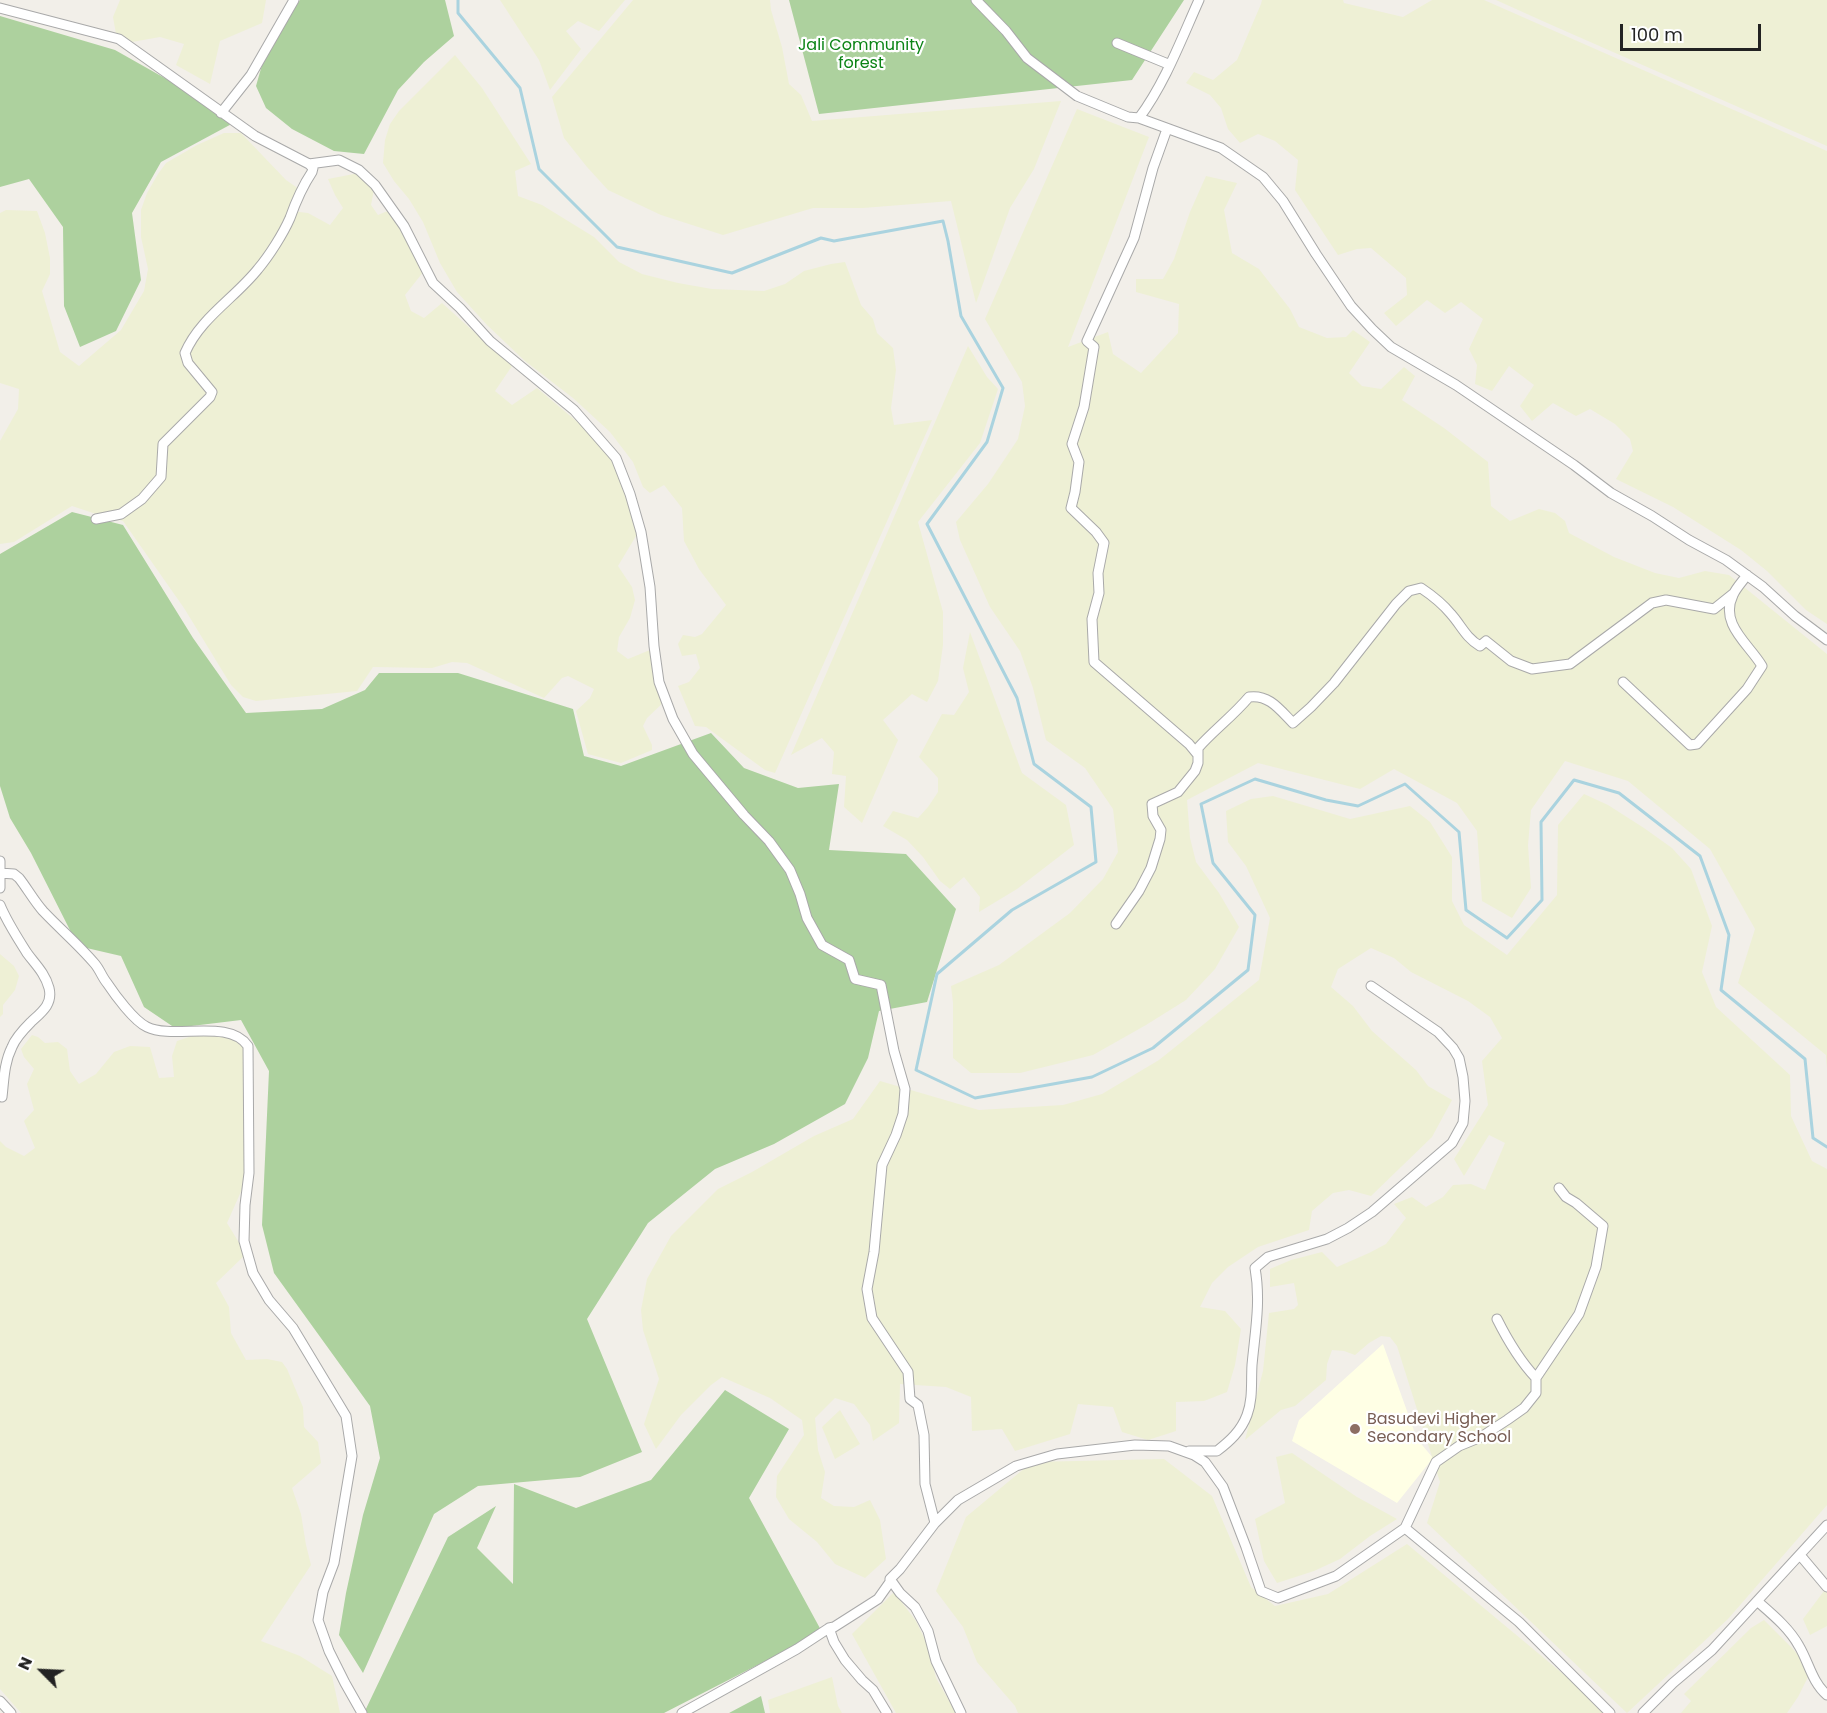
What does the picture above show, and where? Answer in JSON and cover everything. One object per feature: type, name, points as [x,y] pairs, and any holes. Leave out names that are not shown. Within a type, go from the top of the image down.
[{"type":"street","points":[[221,113],[251,75],[294,0]]},
{"type":"street","points":[[976,0],[1006,31],[1027,58],[1077,96],[1128,117],[1139,118],[1221,148],[1263,177],[1283,201],[1352,306],[1392,347],[1456,385],[1574,465],[1611,494],[1726,560],[1763,587],[1795,616],[1827,640]]},
{"type":"street","points":[[1139,118],[1152,100],[1199,0]]},
{"type":"street","points":[[0,8],[119,39],[255,136],[313,168],[296,198],[289,219],[258,269],[194,336],[185,353],[188,363],[212,392],[210,397],[163,444],[161,477],[142,499],[121,514],[96,519]]},
{"type":"street","points":[[1117,43],[1168,64],[1171,62]]},
{"type":"street","points":[[1167,129],[1153,168],[1134,238],[1087,341],[1094,347],[1084,407],[1072,444],[1079,462],[1076,492],[1071,508],[1104,543],[1098,573],[1099,593],[1092,619],[1094,662],[1189,744],[1198,755]]},
{"type":"street","points":[[309,164],[339,160],[359,170],[375,185],[404,226],[433,283],[490,341],[574,410],[616,458],[641,532],[650,587],[659,682],[673,718],[693,754],[769,841],[790,870],[807,918],[822,945],[849,960],[855,979],[881,985],[894,1052],[905,1089],[903,1114],[896,1136],[882,1165],[874,1252],[867,1289],[872,1318],[908,1372],[910,1399],[918,1405],[924,1435],[925,1484],[935,1523]]},
{"type":"street","points":[[1623,682],[1690,745],[1697,744],[1747,689],[1762,666],[1731,625],[1728,607],[1734,593],[1747,575]]},
{"type":"street","points":[[1116,924],[1146,879],[1160,839],[1161,830],[1153,816],[1152,804],[1178,792],[1195,771],[1198,763],[1198,748],[1249,697],[1258,696],[1274,704],[1293,723],[1334,683],[1396,604],[1409,591],[1421,588],[1437,599],[1453,615],[1471,641],[1480,646],[1486,641],[1511,662],[1532,669],[1570,664],[1652,603],[1666,600],[1714,609],[1734,593]]},
{"type":"street","points":[[0,861],[0,888]]},
{"type":"street","points":[[0,873],[14,874],[19,878],[42,910],[96,965],[107,983],[138,1021],[146,1027],[163,1032],[208,1031],[233,1035],[243,1040],[248,1046],[249,1173],[244,1205],[244,1241],[254,1273],[269,1300],[293,1328],[346,1416],[352,1456],[334,1563],[323,1592],[318,1620],[329,1651],[362,1713]]},
{"type":"street","points":[[0,905],[28,954],[43,973],[50,990],[48,1003],[43,1013],[30,1022],[12,1046],[5,1068],[2,1097]]},
{"type":"street","points":[[1184,1451],[1217,1451],[1235,1436],[1246,1418],[1252,1399],[1252,1374],[1259,1306],[1256,1268],[1259,1263],[1268,1257],[1327,1239],[1372,1212],[1452,1143],[1463,1123],[1465,1101],[1460,1058],[1438,1032],[1371,986]]},
{"type":"street","points":[[682,1713],[834,1627],[878,1599],[890,1579],[935,1523],[958,1500],[1016,1466],[1057,1454],[1136,1445],[1169,1446],[1194,1455],[1205,1462],[1223,1487],[1261,1591],[1278,1598],[1336,1576],[1405,1528],[1436,1462],[1459,1446],[1481,1437],[1524,1408],[1536,1393],[1536,1378],[1579,1314],[1596,1267],[1603,1226],[1566,1197],[1559,1188]]},
{"type":"street","points":[[1497,1319],[1510,1343],[1536,1378]]},
{"type":"street","points":[[1643,1713],[1673,1683],[1712,1650],[1827,1525]]},
{"type":"street","points":[[1405,1528],[1519,1622],[1610,1713]]},
{"type":"street","points":[[1800,1555],[1827,1587]]},
{"type":"street","points":[[890,1579],[900,1593],[915,1607],[928,1630],[936,1661],[961,1713]]},
{"type":"street","points":[[1757,1601],[1785,1626],[1800,1646],[1819,1688],[1827,1695]]},
{"type":"street","points":[[829,1628],[845,1660],[873,1690],[887,1713]]},
{"type":"street","points":[[0,1701],[11,1713]]},
{"type":"shaded area","points":[[120,0],[266,0],[262,23],[220,41],[210,84],[176,65],[184,44],[160,37],[132,42],[116,34],[113,17]]},
{"type":"shaded area","points":[[500,0],[625,0],[599,31],[578,21],[566,31],[581,49],[550,90],[539,60]]},
{"type":"shaded area","points":[[633,0],[770,0],[789,84],[801,95],[812,121],[1061,101],[1034,169],[1010,208],[976,303],[951,201],[863,208],[813,208],[723,235],[661,215],[608,190],[564,138],[552,97]]},
{"type":"shaded area","points":[[1262,0],[1343,0],[1344,3],[1403,17],[1432,0],[1484,0],[1827,151],[1827,624],[1806,610],[1767,571],[1741,550],[1673,507],[1616,479],[1633,451],[1630,439],[1615,424],[1590,409],[1576,416],[1553,403],[1532,421],[1520,406],[1534,385],[1509,366],[1492,391],[1475,384],[1477,365],[1469,349],[1483,319],[1461,302],[1445,313],[1427,300],[1396,326],[1384,313],[1407,295],[1406,278],[1371,248],[1357,249],[1338,255],[1295,190],[1298,160],[1275,141],[1258,134],[1240,143],[1228,129],[1221,108],[1210,95],[1186,83],[1194,72],[1213,80],[1237,60]]},
{"type":"shaded area","points":[[1496,0],[1827,0],[1827,146],[1547,23]]},
{"type":"shaded area","points":[[455,55],[482,88],[531,164],[515,171],[518,196],[542,205],[594,237],[619,262],[642,274],[678,283],[712,289],[764,291],[785,284],[804,271],[845,262],[861,305],[873,319],[877,333],[893,348],[896,370],[891,408],[894,425],[932,420],[775,773],[765,770],[706,727],[695,726],[678,686],[689,682],[700,668],[696,654],[682,656],[678,644],[683,635],[695,637],[702,634],[726,605],[699,569],[684,541],[682,508],[664,485],[650,493],[643,487],[633,462],[610,432],[573,398],[525,361],[457,292],[440,263],[423,222],[383,163],[385,140],[390,124],[399,111]]},
{"type":"shaded area","points":[[1077,109],[1149,137],[1068,347],[1108,332],[1113,354],[1141,373],[1178,333],[1179,304],[1136,292],[1136,279],[1163,279],[1174,259],[1190,212],[1206,176],[1237,183],[1224,210],[1232,253],[1259,269],[1290,309],[1299,327],[1327,338],[1346,337],[1353,330],[1370,342],[1349,373],[1362,386],[1381,389],[1404,367],[1415,376],[1402,400],[1444,428],[1488,462],[1491,506],[1510,521],[1539,509],[1555,513],[1565,521],[1569,533],[1614,557],[1655,573],[1679,578],[1705,571],[1729,575],[1827,654],[1827,1069],[1826,1055],[1738,983],[1755,929],[1710,849],[1628,781],[1565,761],[1531,810],[1528,845],[1531,888],[1512,918],[1482,901],[1477,831],[1457,803],[1394,769],[1360,789],[1258,763],[1187,800],[1190,838],[1196,862],[1219,893],[1239,927],[1215,969],[1186,1000],[1093,1055],[1020,1073],[971,1073],[953,1058],[951,986],[999,965],[1070,913],[1103,879],[1118,852],[1113,809],[1085,768],[1046,740],[1033,688],[1020,651],[990,607],[960,540],[956,522],[988,484],[1018,439],[1025,406],[1022,382],[985,319]]},
{"type":"shaded area","points":[[224,133],[241,133],[286,180],[299,189],[291,211],[308,213],[330,225],[343,208],[328,179],[359,173],[375,185],[371,205],[378,215],[397,207],[424,271],[405,295],[411,311],[424,318],[442,303],[512,366],[495,391],[512,405],[537,388],[600,441],[618,463],[639,531],[618,566],[632,587],[635,600],[630,618],[619,637],[617,651],[628,659],[650,650],[666,700],[647,718],[643,726],[652,750],[621,763],[588,754],[576,711],[590,698],[594,689],[568,676],[562,678],[544,698],[467,663],[452,662],[432,668],[373,667],[357,691],[256,701],[243,697],[231,685],[184,608],[123,521],[72,506],[14,542],[0,544],[0,441],[18,409],[19,389],[0,383],[0,213],[6,210],[37,211],[45,233],[50,258],[50,274],[42,291],[60,352],[79,366],[121,330],[144,291],[148,269],[141,237],[141,210],[147,193],[158,174],[166,163]]},
{"type":"shaded area","points":[[968,346],[987,377],[998,389],[980,443],[918,522],[943,612],[943,645],[938,681],[927,702],[912,694],[883,720],[898,740],[862,823],[844,807],[846,776],[832,774],[834,752],[822,738],[791,755]]},
{"type":"shaded area","points":[[970,632],[1022,773],[1066,805],[1074,845],[1017,889],[979,912],[980,897],[964,877],[950,889],[940,881],[923,857],[907,840],[883,826],[893,811],[918,818],[938,792],[938,778],[919,757],[942,714],[954,715],[969,692],[963,668]]},
{"type":"shaded area","points":[[1584,794],[1608,805],[1644,828],[1672,848],[1691,869],[1712,926],[1702,972],[1716,1007],[1790,1075],[1791,1116],[1812,1161],[1827,1169],[1827,1505],[1728,1619],[1627,1713],[1427,1523],[1440,1482],[1397,1346],[1390,1337],[1381,1336],[1355,1355],[1332,1350],[1327,1364],[1326,1380],[1295,1406],[1281,1410],[1245,1440],[1263,1371],[1269,1313],[1294,1309],[1298,1305],[1294,1283],[1270,1287],[1270,1269],[1291,1260],[1322,1252],[1337,1267],[1386,1244],[1406,1218],[1394,1204],[1412,1197],[1426,1207],[1443,1197],[1453,1185],[1471,1184],[1485,1190],[1505,1143],[1489,1135],[1464,1176],[1454,1159],[1488,1105],[1482,1061],[1502,1038],[1490,1017],[1468,1001],[1411,972],[1394,958],[1371,948],[1338,969],[1331,987],[1353,1006],[1372,1031],[1416,1070],[1428,1086],[1452,1100],[1432,1137],[1371,1196],[1349,1190],[1333,1193],[1312,1211],[1309,1230],[1258,1247],[1228,1267],[1212,1283],[1200,1307],[1225,1311],[1241,1329],[1235,1365],[1227,1392],[1204,1401],[1176,1402],[1176,1431],[1148,1440],[1122,1432],[1113,1407],[1078,1404],[1070,1434],[1015,1451],[1002,1429],[972,1431],[971,1397],[946,1387],[900,1384],[899,1423],[873,1441],[870,1425],[854,1404],[835,1398],[815,1418],[818,1450],[825,1472],[821,1498],[834,1506],[854,1507],[870,1500],[880,1520],[886,1559],[865,1578],[835,1564],[817,1542],[789,1519],[776,1497],[777,1476],[804,1435],[802,1420],[770,1398],[722,1377],[681,1415],[656,1449],[644,1424],[659,1379],[643,1330],[641,1310],[647,1279],[671,1236],[718,1189],[814,1136],[853,1119],[880,1081],[979,1110],[1063,1105],[1102,1094],[1159,1060],[1259,980],[1270,918],[1246,866],[1228,842],[1226,811],[1251,799],[1273,796],[1350,819],[1410,806],[1430,822],[1452,857],[1452,901],[1464,925],[1507,955],[1557,895],[1558,825]]},
{"type":"shaded area","points":[[0,954],[14,966],[19,976],[15,990],[3,1005],[3,1014],[0,1017]]},
{"type":"shaded area","points":[[216,1032],[235,1038],[251,1055],[247,1178],[227,1223],[246,1254],[216,1283],[229,1307],[231,1333],[246,1360],[267,1359],[282,1362],[287,1369],[303,1407],[304,1427],[318,1442],[321,1463],[292,1488],[301,1514],[311,1565],[261,1641],[300,1656],[332,1676],[340,1713],[21,1713],[0,1689],[0,1141],[6,1147],[24,1156],[35,1148],[24,1121],[34,1110],[27,1084],[34,1069],[24,1057],[21,1049],[32,1035],[45,1043],[58,1042],[67,1049],[70,1071],[79,1084],[96,1074],[114,1052],[130,1046],[150,1047],[159,1078],[174,1077],[172,1056],[177,1041]]},
{"type":"shaded area","name":"Basudevi Higher Secondary School","points":[[1383,1344],[1417,1439],[1433,1458],[1397,1503],[1292,1441],[1299,1420]]},
{"type":"shaded area","points":[[840,1410],[860,1444],[835,1459],[822,1427]]},
{"type":"shaded area","points":[[1292,1453],[1357,1497],[1397,1519],[1340,1559],[1314,1571],[1277,1583],[1264,1561],[1255,1519],[1285,1503],[1276,1457]]},
{"type":"shaded area","points":[[1164,1459],[1212,1496],[1251,1587],[1275,1606],[1328,1594],[1407,1544],[1610,1713],[1018,1713],[1015,1706],[977,1662],[963,1627],[936,1591],[966,1517],[1032,1462]]},
{"type":"shaded area","points":[[1827,1587],[1827,1626],[1810,1635],[1803,1619]]},
{"type":"shaded area","points":[[894,1592],[916,1621],[929,1648],[936,1678],[956,1713],[896,1713],[852,1634]]},
{"type":"shaded area","points":[[1764,1620],[1811,1671],[1787,1713],[1681,1713],[1691,1701],[1684,1694],[1751,1628]]},
{"type":"shaded area","points":[[832,1677],[838,1706],[842,1713],[770,1713],[768,1700]]},
{"type":"green space","points":[[300,0],[445,0],[454,36],[424,62],[398,90],[364,154],[334,151],[292,129],[266,108],[256,86],[264,58]]},
{"type":"green space","name":"Jali Community forest","points":[[789,0],[1184,0],[1132,80],[819,114]]},
{"type":"green space","points":[[0,16],[115,50],[239,120],[161,162],[132,213],[141,280],[116,331],[80,347],[64,306],[63,227],[29,179],[0,187]]},
{"type":"green space","points":[[72,512],[123,525],[193,638],[246,713],[322,709],[365,690],[379,673],[458,673],[573,709],[584,756],[621,766],[711,733],[744,768],[798,788],[839,784],[829,850],[906,854],[956,909],[927,1002],[879,1011],[868,1058],[845,1104],[774,1144],[715,1169],[648,1223],[587,1319],[642,1452],[580,1477],[478,1486],[434,1514],[363,1673],[339,1635],[363,1515],[380,1458],[370,1406],[274,1273],[262,1225],[269,1071],[241,1020],[175,1028],[144,1007],[121,956],[78,946],[31,853],[10,818],[0,786],[0,554]]},
{"type":"green space","points":[[725,1390],[789,1429],[749,1498],[822,1632],[664,1713],[364,1713],[448,1537],[496,1506],[477,1548],[513,1584],[514,1484],[576,1508],[651,1480]]},
{"type":"green space","points":[[761,1696],[765,1713],[729,1713]]},
{"type":"waterway","points":[[458,0],[458,13],[520,88],[539,169],[617,247],[732,273],[821,238],[834,241],[943,221],[961,316],[1003,388],[987,442],[927,524],[1017,698],[1034,764],[1091,807],[1096,862],[1012,910],[937,974],[916,1070],[975,1098],[1092,1077],[1153,1048],[1248,970],[1255,915],[1213,863],[1201,804],[1255,779],[1326,800],[1358,806],[1405,784],[1459,832],[1466,910],[1507,938],[1542,900],[1541,822],[1574,780],[1619,793],[1700,856],[1729,935],[1721,990],[1805,1059],[1813,1138],[1827,1147]]},
{"type":"place","name":"Basudevi Higher Secondary School","points":[[1355,1429]]}]
